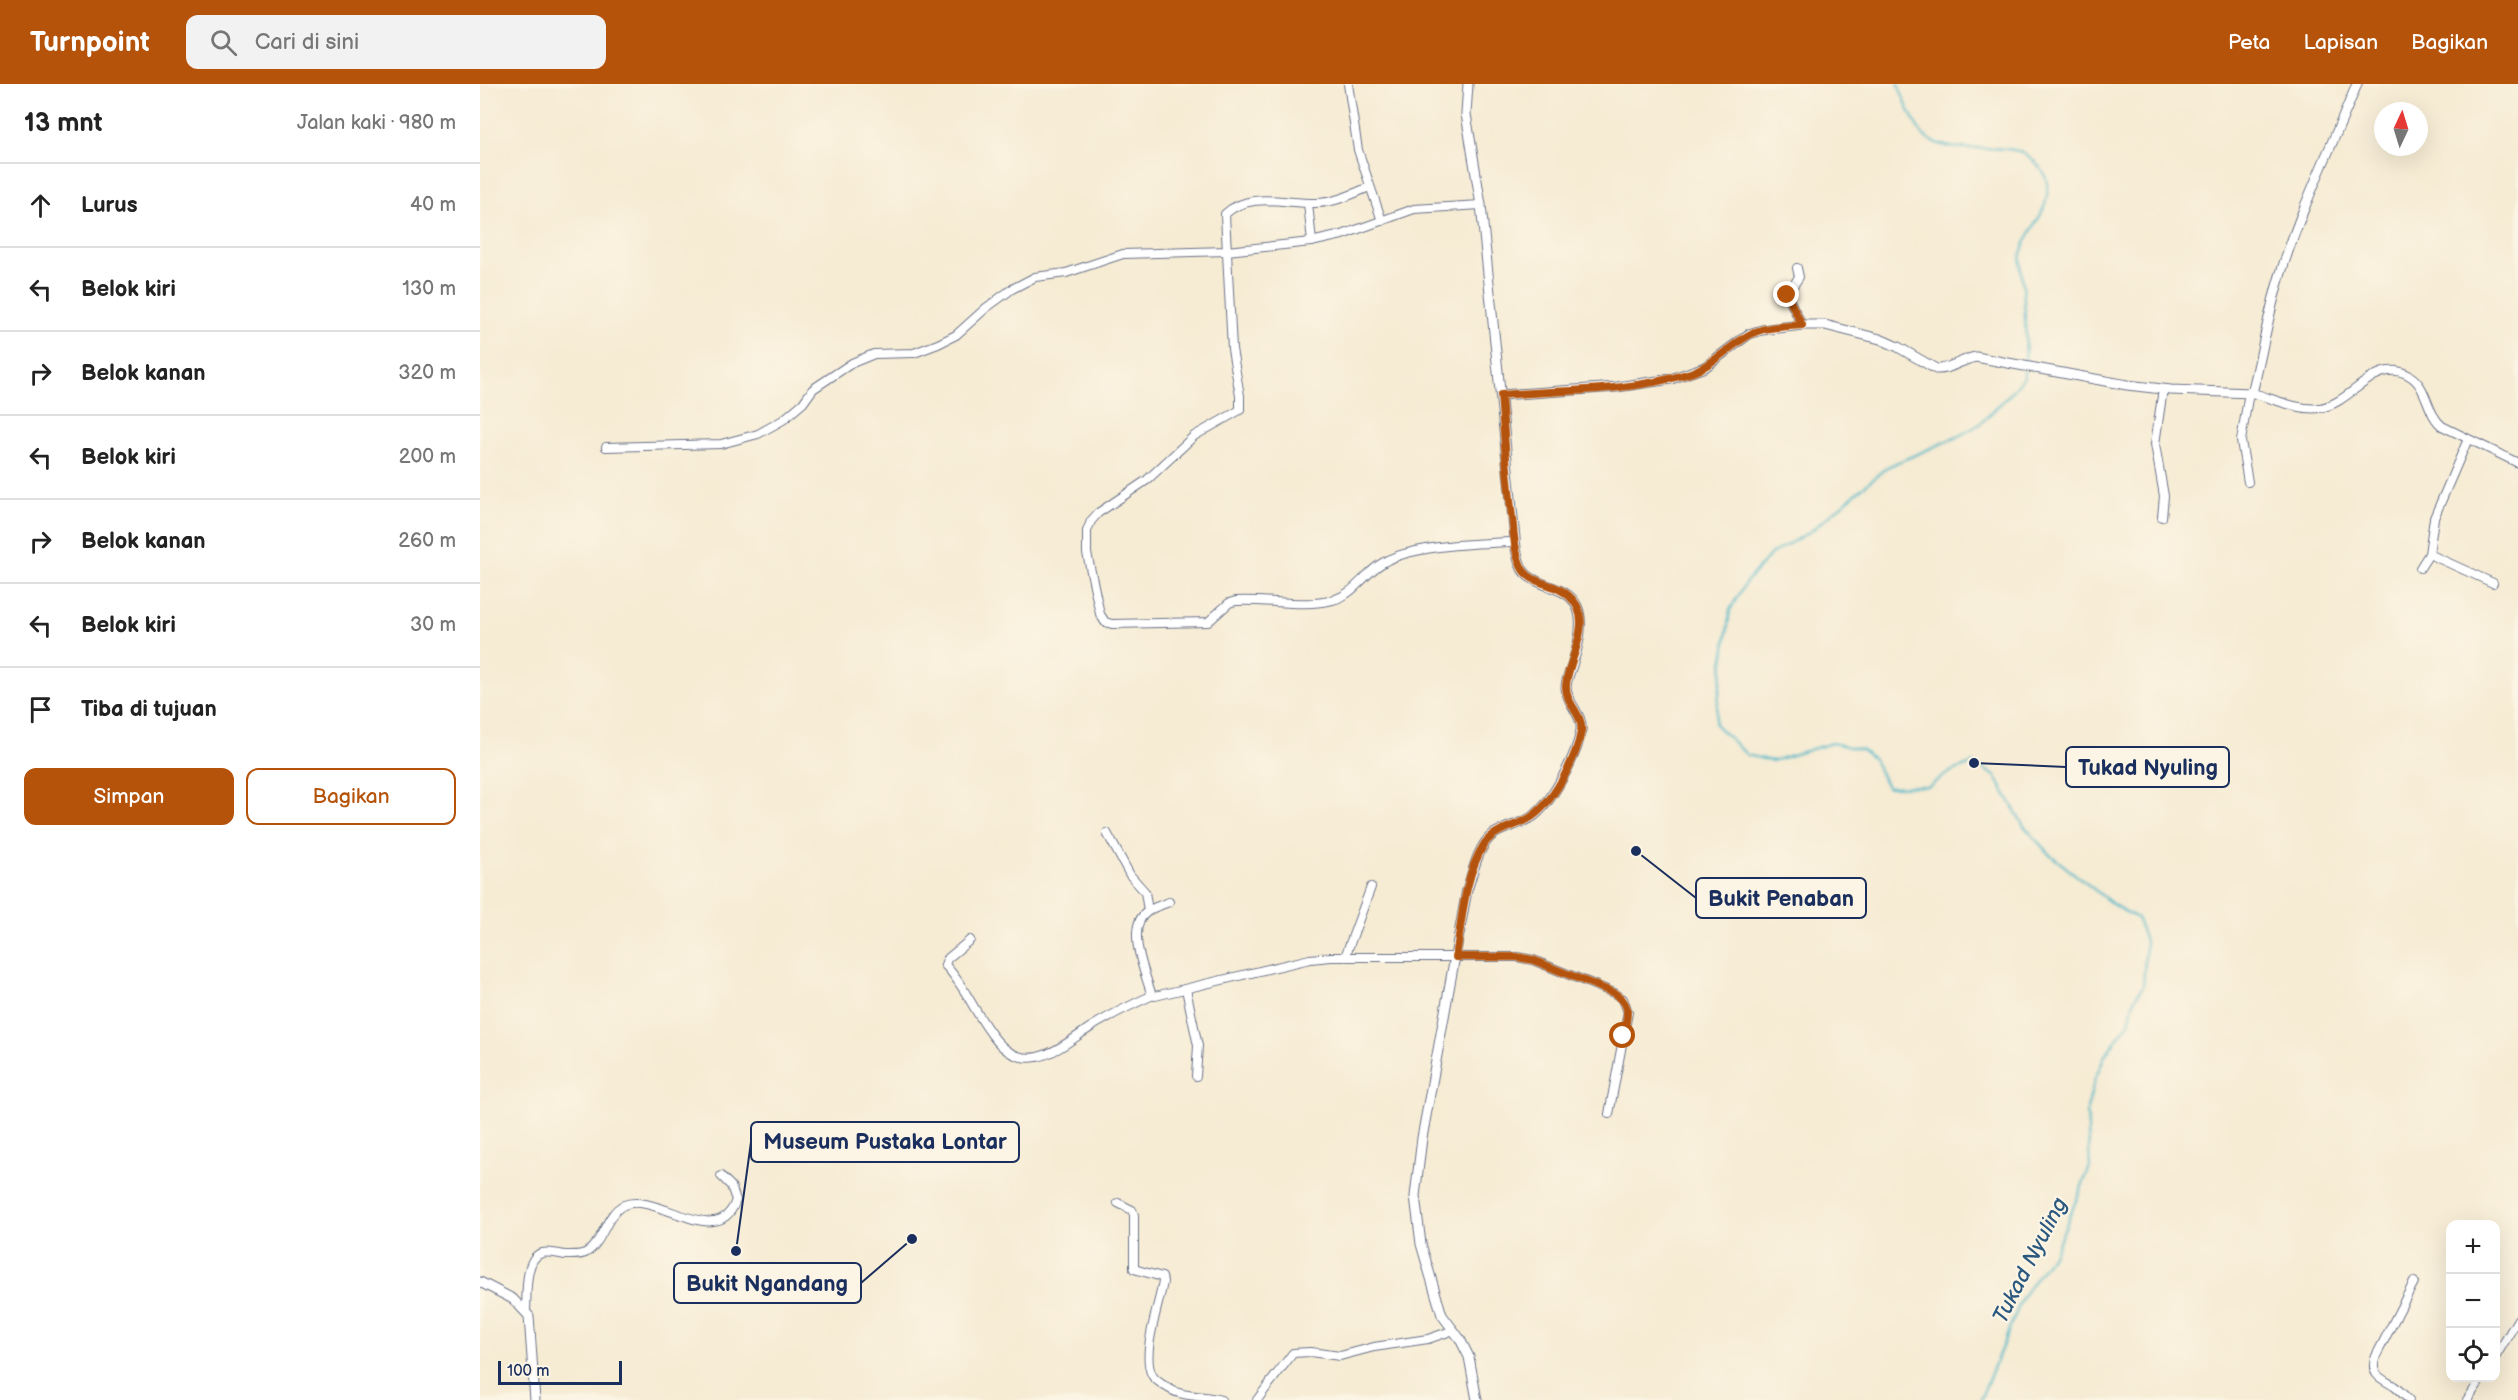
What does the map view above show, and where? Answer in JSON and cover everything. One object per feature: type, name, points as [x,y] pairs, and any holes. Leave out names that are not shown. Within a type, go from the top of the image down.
[{"type":"street","points":[[1348,84],[1356,140],[1382,221]]},
{"type":"street","points":[[1468,84],[1468,130],[1481,205],[1515,542],[1519,560],[1526,573],[1535,581],[1560,589],[1570,596],[1579,610],[1579,638],[1566,688],[1567,697],[1578,714],[1581,729],[1574,751],[1549,802],[1532,817],[1492,835],[1485,843],[1476,862],[1467,890],[1422,1138],[1415,1196],[1419,1234],[1442,1315],[1454,1330],[1469,1357],[1477,1400]]},
{"type":"street","points":[[2248,482],[2241,441],[2275,292],[2309,194],[2357,84]]},
{"type":"street","points":[[1370,187],[1333,200],[1308,203],[1263,201],[1242,205],[1225,214],[1232,349],[1240,396],[1240,410],[1194,436],[1147,480],[1098,513],[1091,521],[1087,531],[1087,553],[1100,614],[1105,622],[1112,624],[1208,622],[1229,603],[1236,601],[1315,603],[1334,600],[1352,591],[1367,573],[1385,561],[1404,555],[1473,543],[1515,542]]},
{"type":"street","points":[[1308,203],[1312,242]]},
{"type":"street","points":[[606,447],[721,444],[758,434],[783,420],[803,403],[813,389],[842,368],[860,358],[874,354],[914,353],[956,335],[986,308],[1035,277],[1065,273],[1123,254],[1227,251],[1312,242],[1342,235],[1414,209],[1481,205]]},
{"type":"street","points":[[1797,268],[1799,277],[1787,295],[1802,325]]},
{"type":"street","points":[[1501,395],[1617,387],[1671,379],[1705,367],[1749,334],[1802,325],[1826,326],[1881,339],[1898,346],[1936,369],[1943,370],[1966,358],[1976,357],[2036,370],[2163,389],[2251,392],[2297,406],[2317,408],[2340,400],[2376,374],[2393,370],[2404,373],[2416,381],[2437,422],[2518,463]]},
{"type":"street","points":[[2162,518],[2163,486],[2155,444],[2163,389]]},
{"type":"street","points":[[2420,568],[2429,554],[2433,524],[2468,439]]},
{"type":"street","points":[[2429,554],[2493,583]]},
{"type":"street","points":[[1107,833],[1130,875],[1145,892],[1148,911]]},
{"type":"street","points":[[1345,957],[1371,887]]},
{"type":"street","points":[[1153,995],[1137,942],[1137,928],[1148,911],[1169,902]]},
{"type":"street","points":[[970,940],[947,959],[945,964],[963,984],[974,1009],[997,1042],[1008,1051],[1021,1056],[1045,1056],[1087,1030],[1153,995],[1318,957],[1517,957],[1533,960],[1623,999],[1628,1012],[1609,1114]]},
{"type":"street","points":[[1186,989],[1198,1046],[1196,1076]]},
{"type":"street","points":[[526,1311],[530,1266],[537,1255],[544,1252],[574,1255],[588,1252],[618,1209],[630,1203],[704,1221],[719,1220],[729,1212],[735,1200],[731,1186],[721,1176]]},
{"type":"street","points":[[1118,1203],[1127,1206],[1134,1215],[1134,1269],[1157,1274],[1162,1277],[1163,1282],[1150,1336],[1151,1374],[1179,1393],[1221,1400]]},
{"type":"street","points":[[480,1282],[513,1299],[526,1311],[531,1322],[535,1400]]},
{"type":"street","points":[[2409,1400],[2394,1386],[2378,1377],[2373,1366],[2414,1282]]},
{"type":"street","points":[[2500,1349],[2518,1319]]},
{"type":"street","points":[[1257,1400],[1293,1353],[1310,1352],[1340,1356],[1374,1347],[1428,1339],[1454,1330]]},
{"type":"street","points":[[2467,1400],[2479,1382]]},
{"type":"waterway","name":"Tukad Nyuling","points":[[1898,84],[1915,122],[1928,139],[1951,147],[2018,151],[2035,162],[2045,175],[2048,190],[2046,200],[2024,244],[2020,258],[2026,324],[2025,363]]},
{"type":"waterway","name":"Tukad Nyuling","points":[[1980,1400],[2023,1296],[2055,1251],[2090,1167],[2087,1109],[2095,1079],[2105,1055],[2129,1023],[2134,1000],[2143,986],[2146,944],[2137,918],[2115,906],[2048,853],[2024,826],[1995,776],[1974,763],[1950,772],[1929,786],[1887,787],[1874,760],[1863,750],[1832,743],[1772,761],[1747,755],[1715,724],[1730,610],[1746,582],[1771,554],[1811,531],[1887,467],[1959,436],[1980,424],[2014,390],[2024,377],[2024,369]]},
{"type":"place","name":"Tukad Nyuling","points":[[1974,763]]},
{"type":"place","name":"Bukit Penaban","points":[[1636,851]]},
{"type":"place","name":"Bukit Ngandang","points":[[912,1239]]},
{"type":"place","name":"Museum Pustaka Lontar","points":[[736,1251]]},
{"type":"route","points":[[1623,1036],[1628,1012],[1627,1004],[1614,993],[1533,960],[1517,957],[1456,957],[1467,890],[1485,843],[1492,835],[1540,812],[1549,802],[1578,742],[1581,729],[1581,722],[1567,697],[1566,688],[1579,638],[1579,610],[1570,596],[1560,589],[1535,581],[1522,568],[1519,560],[1508,489],[1501,395],[1646,384],[1691,373],[1705,367],[1749,334],[1778,327],[1802,325],[1787,295]]}]
